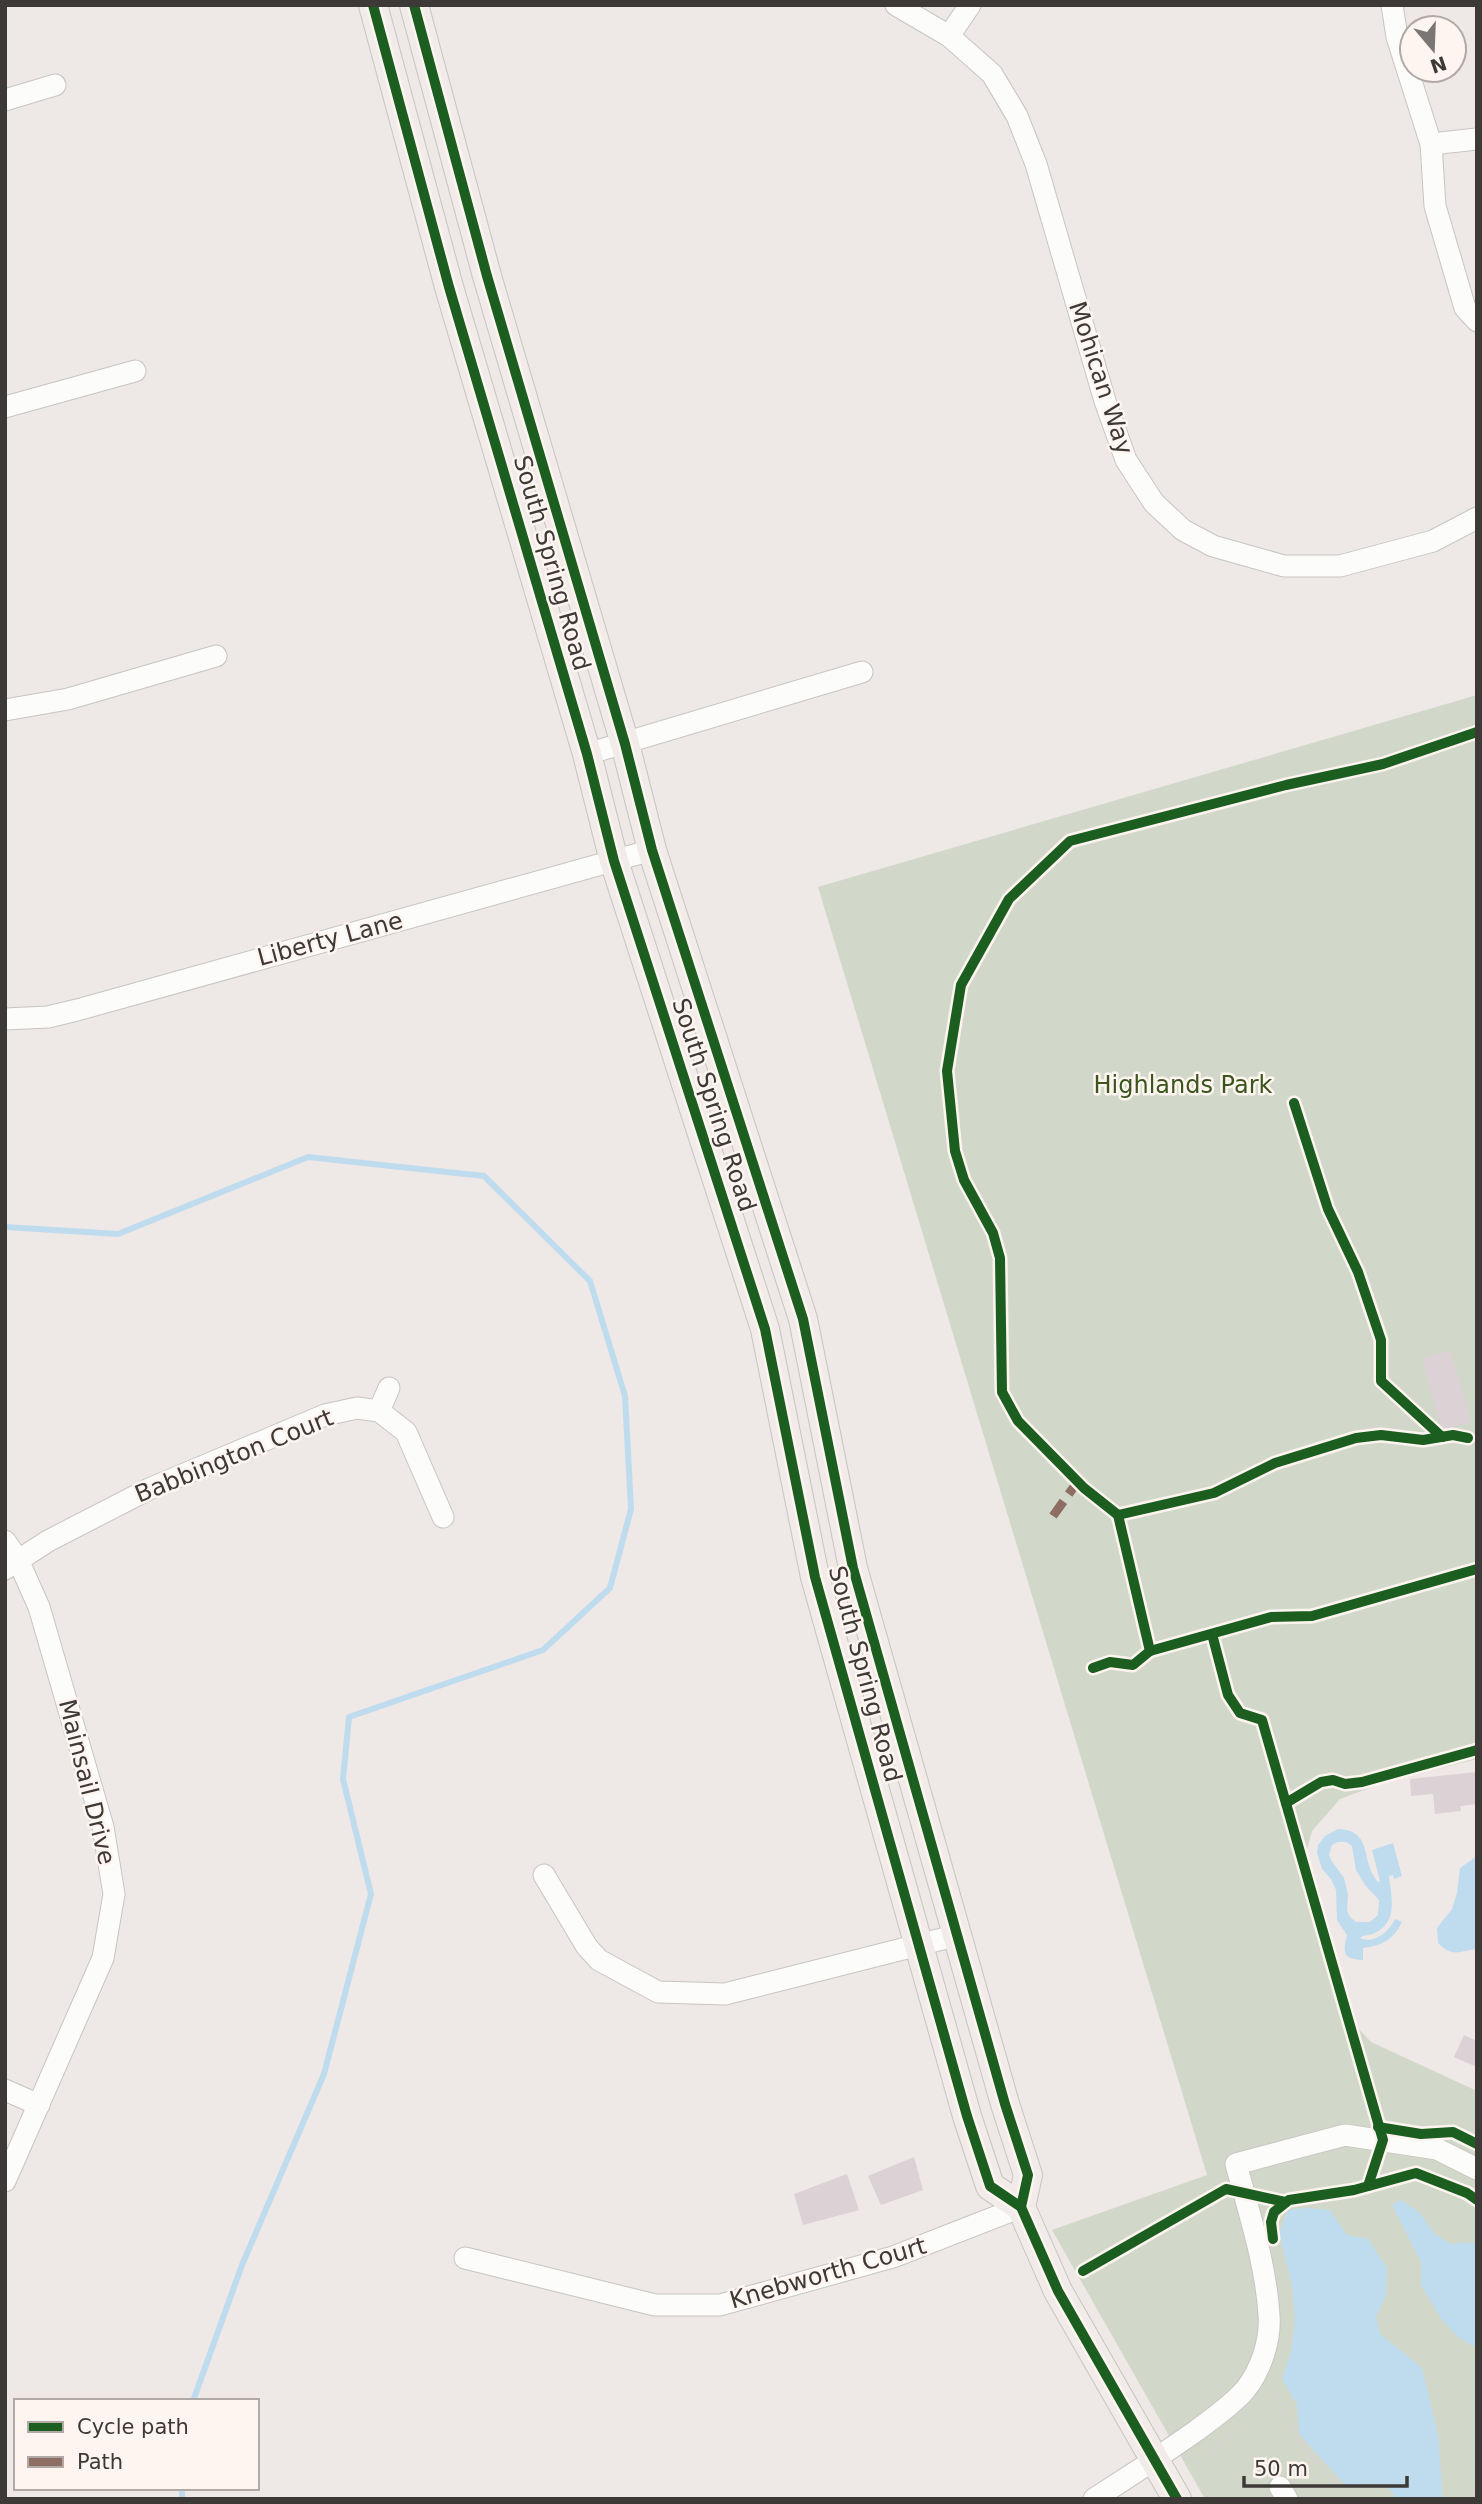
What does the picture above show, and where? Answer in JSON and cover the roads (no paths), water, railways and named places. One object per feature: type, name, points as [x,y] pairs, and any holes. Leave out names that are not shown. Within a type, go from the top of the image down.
[{"type":"main road","name":"South Spring Road","points":[[373,5],[449,287],[587,754],[614,861],[765,1329],[815,1577],[967,2116],[990,2186],[1021,2207],[1028,2175],[1005,2104],[853,1568],[803,1319],[652,850],[625,744],[488,276],[414,5]]},
{"type":"main road","points":[[497,451],[535,439]]},
{"type":"main road","points":[[1021,2207],[1058,2291],[1177,2499]]},
{"type":"street","name":"Mohican Way","points":[[896,5],[949,36],[992,74],[1017,116],[1036,164],[1105,401],[1126,460],[1154,503],[1183,530],[1213,546],[1284,566],[1340,566],[1433,541],[1477,518]]},
{"type":"street","points":[[949,36],[970,5]]},
{"type":"street","points":[[1392,5],[1397,37],[1432,144],[1435,206],[1465,308],[1477,321]]},
{"type":"street","points":[[5,100],[55,85]]},
{"type":"street","points":[[1432,144],[1477,139]]},
{"type":"street","points":[[5,407],[135,371]]},
{"type":"street","points":[[5,710],[68,699],[216,656]]},
{"type":"street","points":[[587,754],[862,672]]},
{"type":"street","name":"Liberty Lane","points":[[5,1018],[48,1017],[77,1010],[652,850]]},
{"type":"street","points":[[389,1388],[379,1411],[406,1432],[443,1517]]},
{"type":"street","name":"Babbington Court","points":[[11,1564],[48,1541],[149,1489],[325,1415],[357,1408],[379,1411]]},
{"type":"street","name":"Mainsail Drive","points":[[5,1541],[11,1564],[39,1607],[99,1814],[114,1894],[103,1958],[5,2181]]},
{"type":"street","points":[[544,1875],[587,1947],[600,1960],[658,1993],[725,1994],[958,1936]]},
{"type":"street","points":[[5,2091],[39,2105]]},
{"type":"street","points":[[1094,2499],[1156,2461],[1225,2409],[1246,2389],[1259,2366],[1267,2340],[1270,2317],[1262,2265],[1236,2164],[1345,2135],[1437,2149],[1477,2169]]},
{"type":"street","name":"Knebworth Court","points":[[465,2258],[654,2305],[720,2305],[893,2257],[1021,2207]]},
{"type":"water","points":[[1338,1829],[1357,1835],[1362,1841],[1369,1865],[1378,1882],[1380,1881],[1372,1850],[1393,1843],[1402,1876],[1394,1879],[1393,1875],[1389,1876],[1391,1915],[1383,1928],[1360,1938],[1370,1940],[1385,1933],[1395,1919],[1402,1922],[1387,1941],[1363,1948],[1363,1960],[1351,1958],[1346,1954],[1347,1935],[1337,1920],[1336,1890],[1322,1869],[1317,1853],[1318,1845],[1325,1836]],"holes":[[[1346,1842],[1352,1846],[1356,1870],[1379,1900],[1378,1915],[1370,1922],[1356,1922],[1350,1917],[1344,1878],[1329,1855],[1332,1845]]]},
{"type":"water","points":[[1477,1856],[1477,1949],[1448,1951],[1438,1943],[1437,1928],[1452,1909],[1460,1868]]},
{"type":"water","points":[[1401,2200],[1419,2212],[1435,2234],[1451,2244],[1477,2242],[1477,2348],[1459,2338],[1442,2320],[1421,2285],[1421,2262],[1392,2205]]},
{"type":"water","points":[[1288,2210],[1330,2210],[1347,2235],[1368,2239],[1387,2268],[1386,2295],[1376,2317],[1380,2334],[1422,2368],[1438,2435],[1443,2499],[1394,2499],[1394,2494],[1383,2484],[1346,2486],[1299,2434],[1297,2405],[1282,2379],[1291,2352],[1295,2321],[1292,2285],[1279,2233]]},
{"type":"waterway","points":[[5,1227],[118,1234],[308,1157],[484,1176],[590,1281],[625,1396],[631,1509],[610,1588],[543,1650],[349,1717],[343,1779],[371,1894],[324,2074],[242,2265],[194,2399]]},
{"type":"waterway","points":[[182,2490],[182,2499]]},
{"type":"park label","name":"Highlands Park","points":[[1183,1085]]}]
